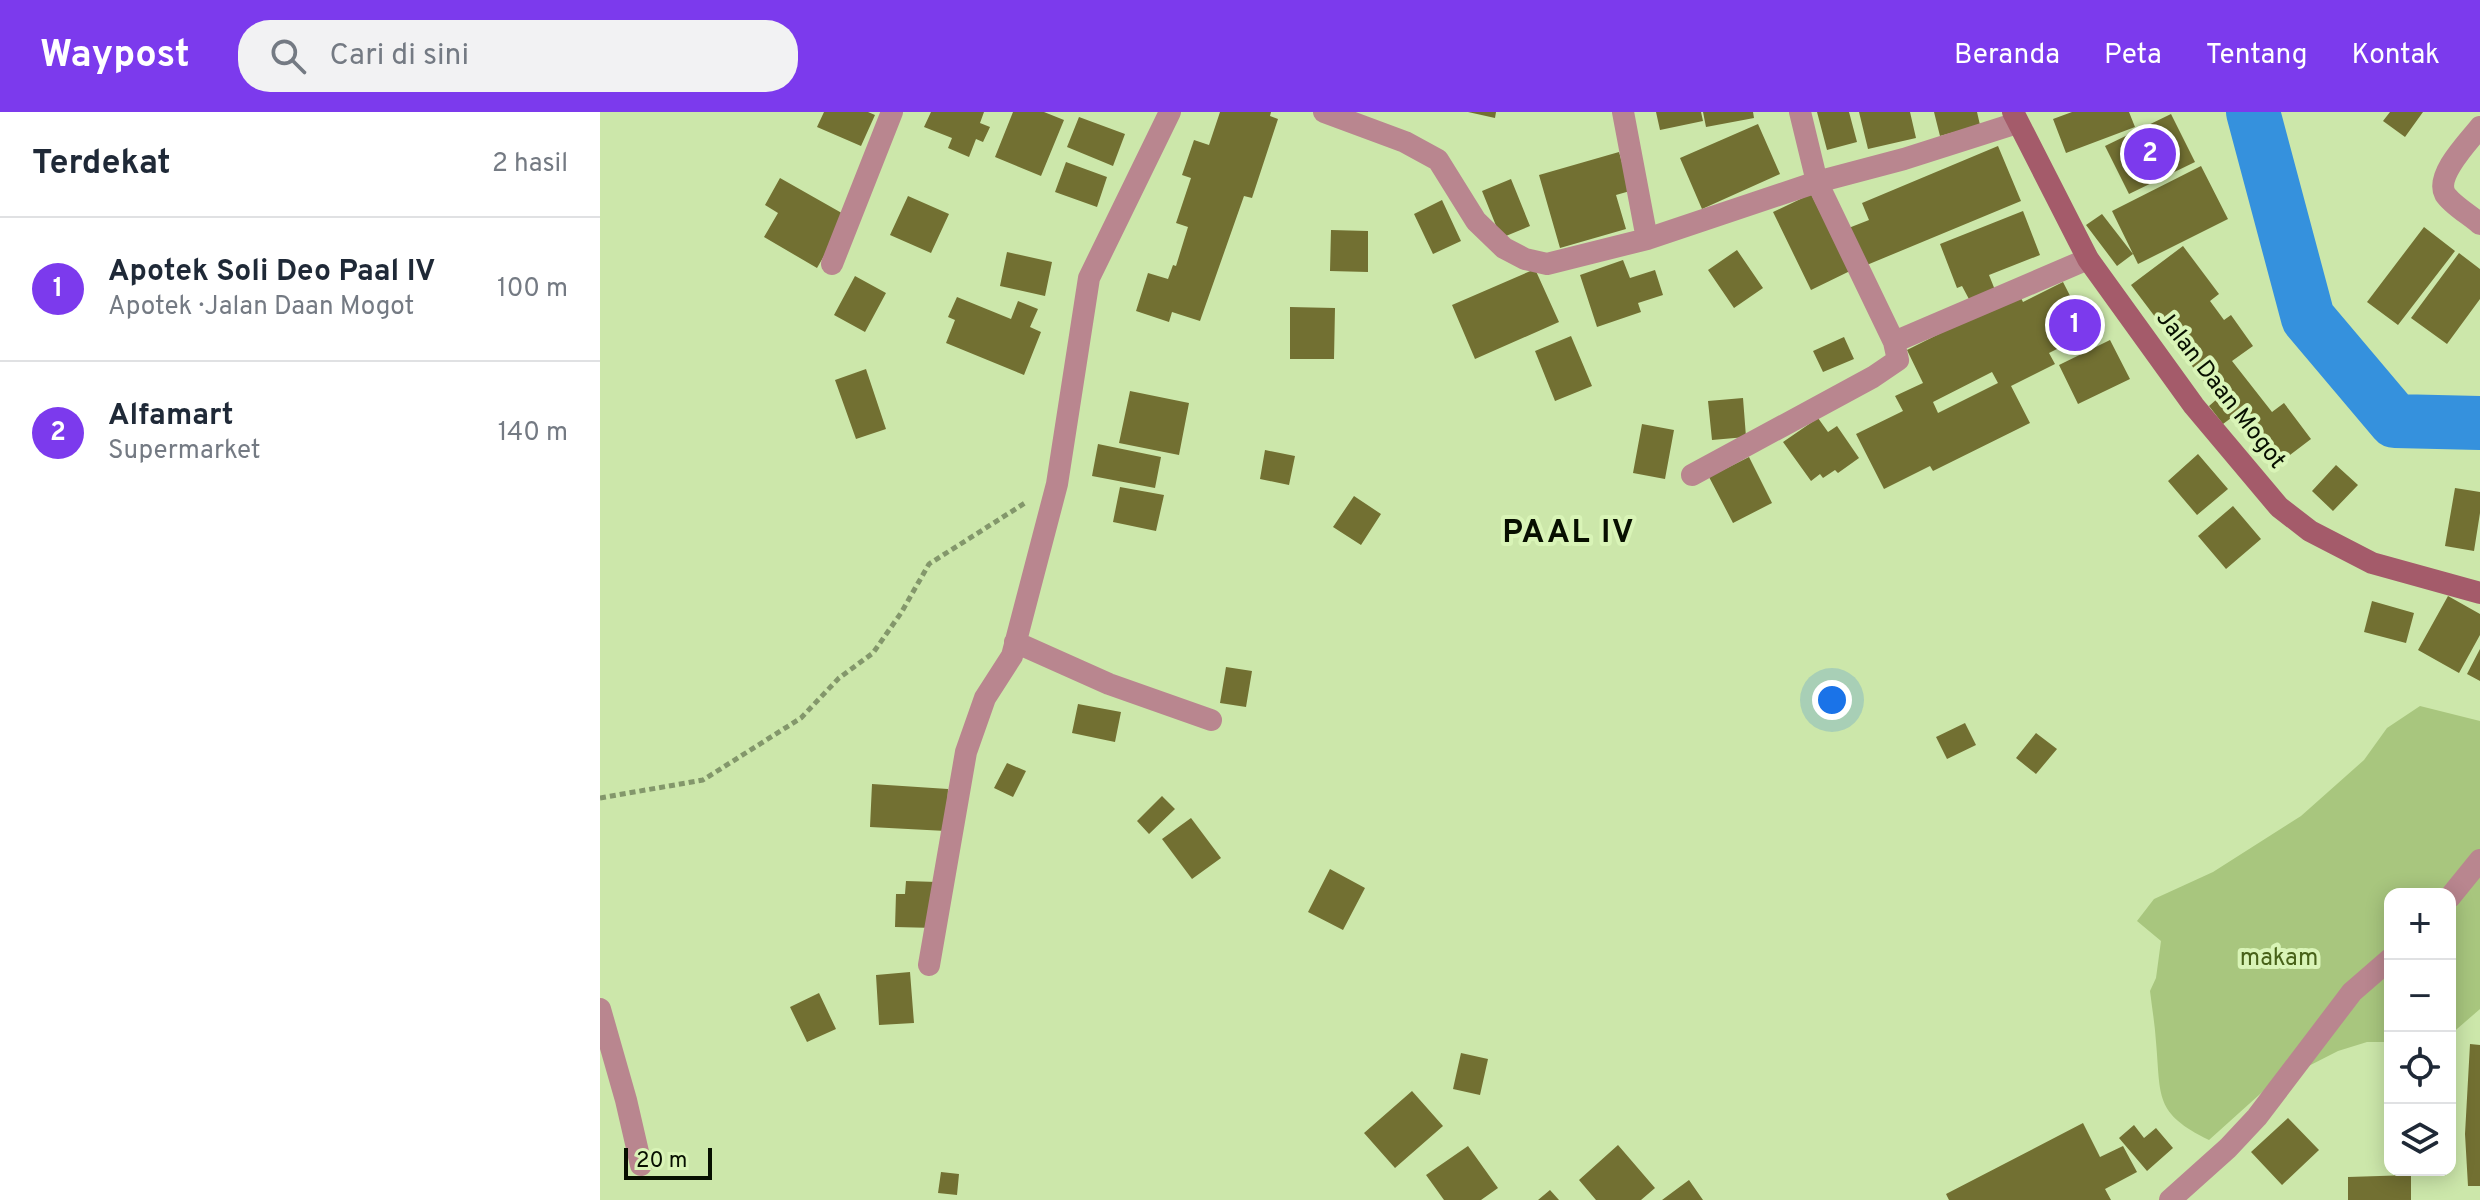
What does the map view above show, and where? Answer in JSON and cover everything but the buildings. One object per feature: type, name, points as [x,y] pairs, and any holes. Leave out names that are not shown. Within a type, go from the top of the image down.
[{"type":"main road","name":"Jalan Daan Mogot","points":[[2015,118],[2088,259],[2194,406],[2279,507],[2310,531],[2372,563],[2480,593]]},
{"type":"street","points":[[832,264],[892,112]]},
{"type":"street","points":[[929,965],[966,752],[985,698],[1012,656],[1057,484],[1089,278],[1170,112]]},
{"type":"street","points":[[1324,112],[1405,142],[1438,160],[1476,221],[1504,248],[1525,259],[1547,264],[1647,239],[1817,182],[1904,159],[2015,118]]},
{"type":"street","points":[[1623,112],[1647,239]]},
{"type":"street","points":[[1692,475],[1898,360],[1894,342],[1817,182],[1800,112]]},
{"type":"street","points":[[2480,127],[2445,174],[2443,185],[2445,194],[2480,224]]},
{"type":"street","points":[[1894,342],[2088,259]]},
{"type":"street","points":[[1015,642],[1109,684],[1211,720]]},
{"type":"street","points":[[2456,890],[2480,860]]},
{"type":"street","points":[[2170,1200],[2228,1148],[2352,992],[2389,960]]},
{"type":"street","points":[[600,1009],[641,1165]]},
{"type":"path","points":[[600,798],[703,780],[801,718],[839,678],[873,653],[929,564],[1057,484]]},
{"type":"green space","name":"makam","points":[[2420,706],[2480,721],[2480,1009],[2456,1030],[2456,888],[2384,888],[2384,1042],[2367,1042],[2338,1051],[2269,1086],[2209,1140],[2169,1112],[2160,1090],[2150,991],[2156,978],[2161,941],[2137,921],[2154,899],[2213,872],[2301,816],[2364,760],[2387,728]]},
{"type":"waterway","points":[[2253,112],[2308,318],[2395,421],[2480,423]]},
{"type":"place","name":"Alfamart","points":[[2150,154]]},
{"type":"place","name":"Apotek Soli Deo Paal IV","points":[[2075,325]]},
{"type":"district","name":"PAAL IV","points":[[1569,534]]}]
